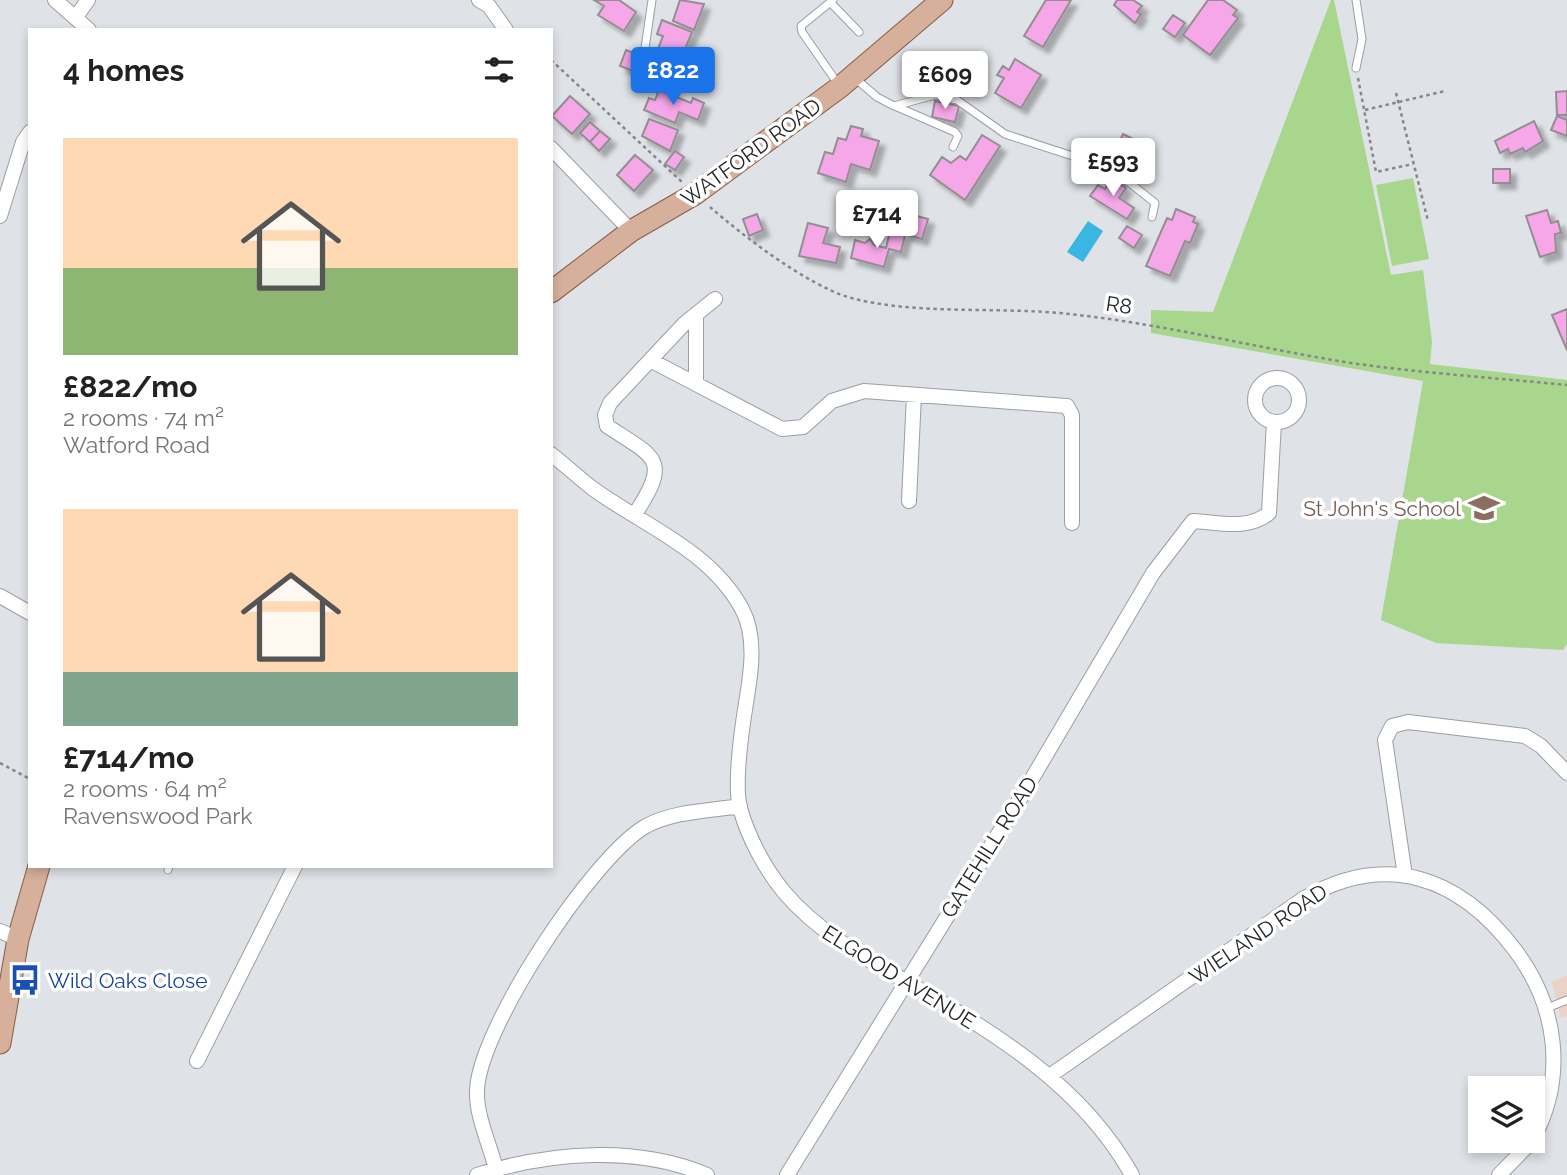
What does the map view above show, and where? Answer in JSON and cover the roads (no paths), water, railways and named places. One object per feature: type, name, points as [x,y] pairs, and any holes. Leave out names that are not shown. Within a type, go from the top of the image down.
[{"type":"main road","name":"WATFORD ROAD","points":[[553,290],[631,231],[695,194],[847,81],[942,0]]},
{"type":"main road","points":[[0,1043],[9,935],[38,868]]},
{"type":"street","points":[[55,0],[87,28]]},
{"type":"street","points":[[76,18],[88,0]]},
{"type":"street","points":[[487,2],[505,28]]},
{"type":"street","points":[[0,216],[23,142],[28,135]]},
{"type":"street","points":[[553,150],[631,231]]},
{"type":"street","points":[[635,514],[655,484],[656,469],[652,455],[607,426],[605,415],[610,403],[696,314],[715,299]]},
{"type":"street","points":[[696,314],[696,384]]},
{"type":"street","points":[[652,361],[782,429],[803,427],[832,401],[864,391],[1067,406],[1072,415],[1072,523]]},
{"type":"street","points":[[909,501],[914,395]]},
{"type":"street","name":"GATEHILL ROAD","points":[[787,1175],[1020,799],[1153,573],[1193,521],[1241,524],[1259,521],[1269,513],[1275,422]]},
{"type":"street","name":"ELGOOD AVENUE","points":[[553,456],[593,488],[706,564],[732,592],[743,612],[751,633],[751,671],[741,736],[740,806],[761,856],[791,899],[814,923],[859,954],[1051,1075],[1095,1119],[1132,1175]]},
{"type":"street","points":[[0,597],[28,612]]},
{"type":"street","points":[[1405,876],[1385,740],[1392,726],[1408,722],[1517,734],[1541,746],[1567,773]]},
{"type":"street","points":[[496,1169],[477,1100],[478,1083],[499,1022],[525,973],[570,905],[632,836],[644,827],[673,816],[740,806]]},
{"type":"street","points":[[197,1060],[294,868]]},
{"type":"street","name":"WIELAND ROAD","points":[[1051,1075],[1326,886],[1360,876],[1405,876],[1455,892],[1485,914],[1531,973],[1547,1008],[1560,1075],[1545,1114]]},
{"type":"street","name":"WIELAND ROAD","points":[[1499,1175],[1520,1153]]},
{"type":"street","points":[[477,1175],[548,1158],[605,1156],[661,1161],[707,1175]]},
{"type":"lane","points":[[644,55],[652,0]]},
{"type":"lane","points":[[1356,0],[1362,38],[1356,68]]},
{"type":"lane","points":[[859,32],[832,1],[802,26],[803,32],[847,81],[894,106],[955,132],[958,136],[953,147]]},
{"type":"lane","points":[[894,106],[935,95],[957,100],[1005,134],[1094,163],[1130,183],[1155,203],[1153,217]]},
{"type":"lane","points":[[1547,1008],[1567,1000]]},
{"type":"water","points":[[1088,221],[1103,231],[1083,262],[1067,252]]},
{"type":"place","name":"St John's School","points":[[1484,508]]},
{"type":"place","name":"Wild Oaks Close","points":[[25,980]]}]
